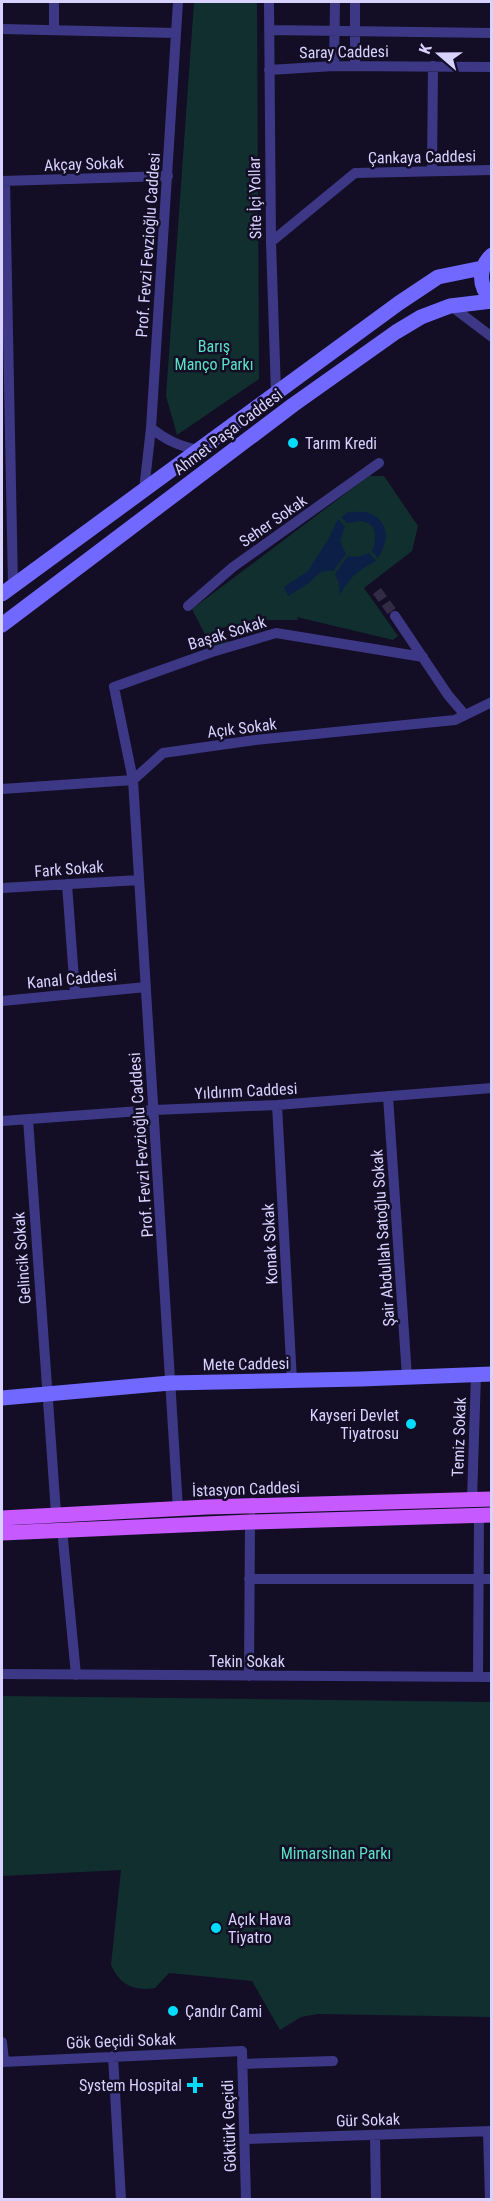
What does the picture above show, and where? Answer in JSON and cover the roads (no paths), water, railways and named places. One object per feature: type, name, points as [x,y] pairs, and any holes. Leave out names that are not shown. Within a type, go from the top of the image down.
[{"type":"main road","name":"İstasyon Caddesi","points":[[2,1518],[178,1509],[492,1499]]},
{"type":"main road","name":"İstasyon Caddesi","points":[[2,1533],[485,1515]]},
{"type":"street","points":[[54,2],[54,30]]},
{"type":"street","name":"Prof. Fevzi Fevzioğlu Caddesi","points":[[144,490],[151,428],[178,2]]},
{"type":"street","name":"Site İçi Yollar","points":[[268,2],[271,242],[276,393]]},
{"type":"street","points":[[334,66],[335,2]]},
{"type":"street","points":[[355,2],[355,66]]},
{"type":"street","points":[[2,29],[176,33]]},
{"type":"street","points":[[269,30],[492,33]]},
{"type":"street","name":"Saray Caddesi","points":[[269,70],[334,66],[492,67]]},
{"type":"street","points":[[432,171],[433,66]]},
{"type":"street","name":"Çankaya Caddesi","points":[[271,242],[355,173],[492,170]]},
{"type":"street","name":"Akçay Sokak","points":[[3,181],[168,176]]},
{"type":"street","points":[[3,181],[7,590]]},
{"type":"street","points":[[492,255],[482,268],[481,277],[483,287],[492,300]]},
{"type":"street","name":"Ahmet Paşa Caddesi","points":[[7,590],[399,303],[438,277],[482,268]]},
{"type":"street","name":"Ahmet Paşa Caddesi","points":[[2,625],[317,388],[396,332],[421,316],[450,306],[492,300]]},
{"type":"street","points":[[450,306],[492,337]]},
{"type":"street","points":[[151,428],[173,443],[198,450]]},
{"type":"street","name":"Seher Sokak","points":[[188,606],[233,567],[379,463]]},
{"type":"street","points":[[395,616],[448,695],[465,715]]},
{"type":"street","name":"Başak Sokak","points":[[133,780],[114,687],[212,652],[276,633],[423,657]]},
{"type":"street","name":"Açık Sokak","points":[[133,780],[163,753],[255,740],[456,720],[492,702]]},
{"type":"street","points":[[2,789],[133,780]]},
{"type":"street","name":"Prof. Fevzi Fevzioğlu Caddesi","points":[[133,780],[178,1509]]},
{"type":"street","name":"Fark Sokak","points":[[2,888],[139,880]]},
{"type":"street","points":[[67,884],[75,993]]},
{"type":"street","name":"Kanal Caddesi","points":[[2,1000],[146,987]]},
{"type":"street","name":"Yıldırım Caddesi","points":[[2,1121],[153,1110],[277,1105],[492,1088]]},
{"type":"street","name":"Şair Abdullah Satoğlu Sokak","points":[[388,1096],[407,1377]]},
{"type":"street","name":"Konak Sokak","points":[[277,1105],[292,1381]]},
{"type":"street","name":"Gelincik Sokak","points":[[28,1119],[56,1514]]},
{"type":"street","name":"Temiz Sokak","points":[[472,1500],[476,1374]]},
{"type":"street","name":"Mete Caddesi","points":[[2,1398],[170,1383],[492,1374]]},
{"type":"street","points":[[478,1677],[478,1580],[485,1515]]},
{"type":"street","points":[[249,1676],[250,1522]]},
{"type":"street","points":[[62,1529],[76,1675]]},
{"type":"street","points":[[249,1579],[492,1579]]},
{"type":"street","name":"Tekin Sokak","points":[[2,1674],[492,1677]]},
{"type":"street","points":[[2,2042],[3,2061]]},
{"type":"street","name":"Gök Geçidi Sokak","points":[[3,2061],[242,2051]]},
{"type":"street","name":"Göktürk Geçidi","points":[[242,2051],[246,2199]]},
{"type":"street","points":[[113,2056],[120,2199]]},
{"type":"street","points":[[242,2064],[333,2061]]},
{"type":"street","points":[[490,2132],[490,2199]]},
{"type":"street","name":"Gür Sokak","points":[[244,2139],[490,2132]]},
{"type":"street","points":[[375,2135],[376,2199]]},
{"type":"water","points":[[349,512],[367,512],[381,521],[386,539],[378,558],[372,551],[375,542],[374,529],[362,521],[347,523],[341,517]]},
{"type":"water","points":[[338,519],[345,527],[340,541],[346,554],[333,571],[321,572],[288,596],[284,587],[308,571]]},
{"type":"water","points":[[369,553],[376,561],[355,575],[340,595],[339,583],[335,574],[348,556],[359,557]]},
{"type":"tunnel","points":[[377,591],[395,616]]},
{"type":"place","name":"Tarım Kredi","points":[[293,443]]},
{"type":"place","name":"Kayseri Devlet Tiyatrosu","points":[[411,1424]]},
{"type":"place","name":"Açık Hava Tiyatro","points":[[216,1928]]},
{"type":"place","name":"Çandır Cami","points":[[173,2011]]},
{"type":"place","name":"System Hospital","points":[[195,2085]]},
{"type":"park label","name":"Barış Manço Parkı","points":[[214,355]]},
{"type":"park label","name":"Mimarsinan Parkı","points":[[336,1853]]}]
